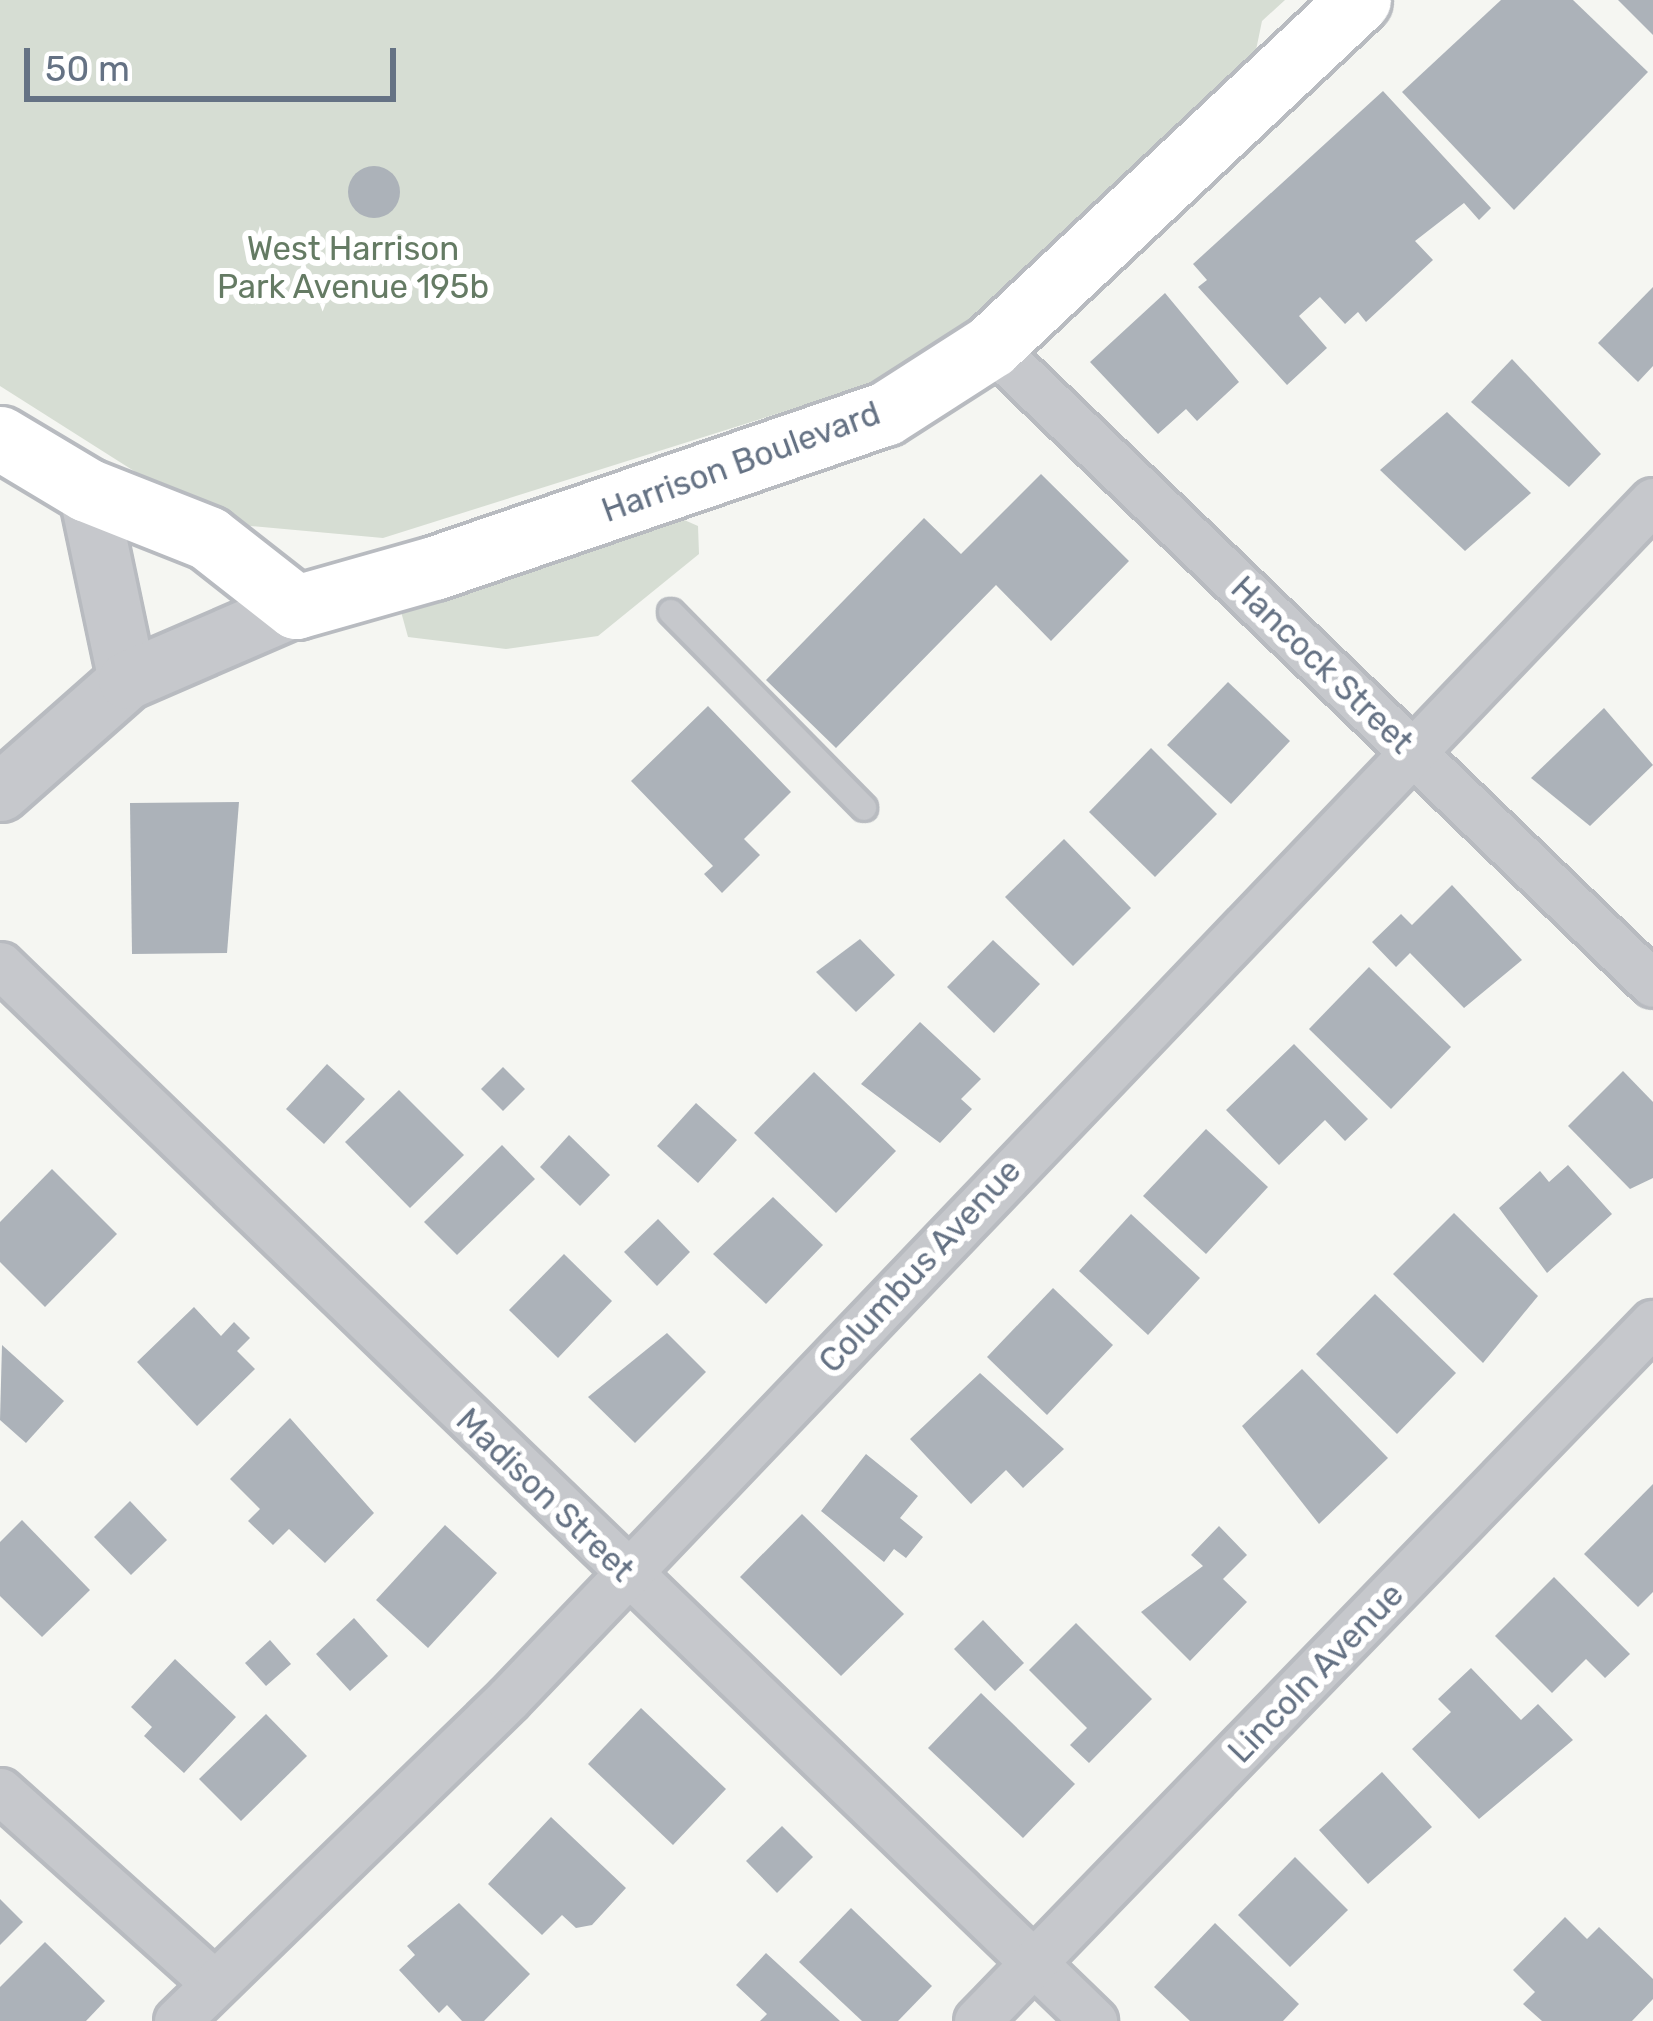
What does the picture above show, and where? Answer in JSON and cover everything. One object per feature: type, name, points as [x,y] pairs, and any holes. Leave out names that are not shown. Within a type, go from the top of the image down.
[{"type":"main road","name":"Harrison Boulevard","points":[[296,607],[884,414],[991,346],[1359,0]]},
{"type":"main road","points":[[0,438],[87,490],[208,538],[296,607]]},
{"type":"street","name":"Hancock Street","points":[[991,346],[1653,984]]},
{"type":"street","points":[[87,490],[128,680]]},
{"type":"street","name":"Columbus Avenue","points":[[177,2021],[627,1574],[1409,749],[1653,501]]},
{"type":"street","points":[[0,792],[128,680],[296,607]]},
{"type":"street","name":"Madison Street","points":[[0,965],[1094,2021]]},
{"type":"street","name":"Lincoln Avenue","points":[[977,2021],[1653,1323]]},
{"type":"street","points":[[0,1791],[213,1982]]},
{"type":"lane","points":[[670,612],[864,808]]},
{"type":"green space","name":"West Harrison Park Avenue 195b","points":[[0,0],[1285,0],[1262,21],[1255,55],[945,343],[878,382],[383,538],[240,525],[175,497],[0,386]]},
{"type":"green space","points":[[682,519],[698,526],[699,554],[598,636],[506,649],[408,637],[400,608]]},
{"type":"building","points":[[1501,0],[1573,0],[1648,72],[1514,210],[1402,92]]},
{"type":"building","points":[[1618,0],[1653,0],[1653,35]]},
{"type":"building","points":[[1383,91],[1491,208],[1479,220],[1464,203],[1415,241],[1433,260],[1366,322],[1358,312],[1345,324],[1320,297],[1299,316],[1327,348],[1287,385],[1198,287],[1207,280],[1193,264]]},
{"type":"building","points":[[374,166],[392,174],[400,192],[392,210],[374,218],[356,210],[348,192],[356,174]]},
{"type":"building","points":[[1653,287],[1653,366],[1638,382],[1598,343]]},
{"type":"building","points":[[1165,293],[1239,382],[1197,421],[1186,409],[1158,434],[1090,362]]},
{"type":"building","points":[[1512,359],[1601,454],[1569,487],[1471,402]]},
{"type":"building","points":[[1447,412],[1531,493],[1465,551],[1380,470]]},
{"type":"building","points":[[1041,474],[1129,561],[1051,641],[996,585],[836,748],[766,680],[924,518],[961,554]]},
{"type":"building","points":[[1228,682],[1290,741],[1231,804],[1167,745]]},
{"type":"building","points":[[708,706],[791,792],[744,839],[760,855],[722,893],[704,874],[713,866],[631,781]]},
{"type":"building","points":[[1604,708],[1653,765],[1590,826],[1531,778]]},
{"type":"building","points":[[1151,748],[1217,814],[1155,877],[1089,812]]},
{"type":"building","points":[[239,802],[227,953],[132,954],[130,803]]},
{"type":"building","points":[[1064,839],[1131,908],[1073,966],[1005,897]]},
{"type":"building","points":[[1452,885],[1522,960],[1464,1008],[1410,953],[1396,967],[1372,942],[1401,914],[1412,925]]},
{"type":"building","points":[[860,939],[895,975],[856,1012],[816,972]]},
{"type":"building","points":[[993,940],[1040,984],[994,1033],[947,987]]},
{"type":"building","points":[[1369,967],[1451,1047],[1391,1109],[1309,1029]]},
{"type":"building","points":[[920,1022],[981,1079],[961,1099],[972,1109],[940,1143],[861,1084]]},
{"type":"building","points":[[1294,1044],[1368,1119],[1345,1141],[1325,1120],[1279,1165],[1226,1110]]},
{"type":"building","points":[[327,1064],[365,1099],[324,1144],[286,1109]]},
{"type":"building","points":[[503,1067],[525,1089],[503,1111],[481,1089]]},
{"type":"building","points":[[1623,1071],[1653,1102],[1653,1178],[1630,1189],[1568,1126]]},
{"type":"building","points":[[814,1072],[896,1151],[836,1213],[754,1133]]},
{"type":"building","points":[[399,1090],[464,1155],[410,1208],[345,1142]]},
{"type":"building","points":[[696,1103],[737,1140],[698,1183],[657,1146]]},
{"type":"building","points":[[1206,1129],[1268,1187],[1206,1254],[1143,1196]]},
{"type":"building","points":[[569,1135],[610,1175],[580,1206],[540,1167]]},
{"type":"building","points":[[502,1145],[535,1179],[457,1255],[424,1222]]},
{"type":"building","points":[[1568,1165],[1612,1214],[1547,1273],[1499,1208],[1540,1171],[1549,1182]]},
{"type":"building","points":[[52,1169],[117,1234],[45,1307],[0,1262],[0,1222]]},
{"type":"building","points":[[773,1197],[823,1245],[766,1304],[713,1254]]},
{"type":"building","points":[[1454,1213],[1538,1296],[1483,1363],[1393,1274]]},
{"type":"building","points":[[1131,1214],[1200,1278],[1148,1335],[1079,1271]]},
{"type":"building","points":[[658,1219],[690,1252],[657,1286],[624,1252]]},
{"type":"building","points":[[564,1254],[612,1301],[558,1358],[509,1310]]},
{"type":"building","points":[[1053,1288],[1113,1345],[1047,1415],[987,1357]]},
{"type":"building","points":[[1375,1294],[1456,1373],[1397,1434],[1316,1354]]},
{"type":"building","points":[[194,1307],[221,1336],[234,1322],[250,1338],[237,1351],[255,1369],[197,1426],[137,1362]]},
{"type":"building","points":[[667,1333],[706,1372],[635,1443],[588,1397]]},
{"type":"building","points":[[2,1345],[64,1401],[26,1443],[0,1420]]},
{"type":"building","points":[[1302,1369],[1388,1458],[1319,1524],[1242,1426]]},
{"type":"building","points":[[980,1373],[1064,1449],[1023,1488],[1006,1470],[971,1504],[910,1439]]},
{"type":"building","points":[[290,1418],[374,1513],[325,1563],[289,1529],[273,1545],[248,1521],[260,1509],[230,1479]]},
{"type":"building","points":[[866,1454],[918,1496],[900,1518],[923,1537],[906,1558],[894,1549],[884,1562],[821,1511]]},
{"type":"building","points":[[1653,1484],[1653,1592],[1638,1607],[1584,1554]]},
{"type":"building","points":[[130,1501],[167,1540],[131,1575],[94,1537]]},
{"type":"building","points":[[802,1514],[904,1614],[841,1676],[740,1577]]},
{"type":"building","points":[[22,1520],[90,1590],[42,1637],[0,1596],[0,1542]]},
{"type":"building","points":[[445,1525],[497,1573],[428,1648],[376,1600]]},
{"type":"building","points":[[1219,1526],[1247,1555],[1223,1579],[1247,1602],[1190,1661],[1141,1612],[1203,1566],[1191,1555]]},
{"type":"building","points":[[1554,1577],[1630,1654],[1605,1678],[1586,1659],[1552,1693],[1495,1636]]},
{"type":"building","points":[[354,1618],[388,1656],[350,1691],[316,1654]]},
{"type":"building","points":[[983,1620],[1024,1663],[995,1691],[954,1649]]},
{"type":"building","points":[[1076,1623],[1152,1699],[1089,1763],[1070,1745],[1087,1728],[1029,1670]]},
{"type":"building","points":[[270,1640],[291,1664],[266,1686],[245,1663]]},
{"type":"building","points":[[175,1659],[236,1717],[184,1773],[144,1736],[152,1727],[131,1707]]},
{"type":"building","points":[[1471,1668],[1521,1720],[1538,1704],[1573,1740],[1479,1819],[1412,1749],[1451,1712],[1438,1699]]},
{"type":"building","points":[[981,1693],[1075,1784],[1023,1838],[928,1748]]},
{"type":"building","points":[[641,1708],[726,1789],[673,1845],[588,1764]]},
{"type":"building","points":[[266,1714],[307,1756],[241,1821],[199,1779]]},
{"type":"building","points":[[1382,1772],[1432,1827],[1368,1884],[1319,1830]]},
{"type":"building","points":[[551,1817],[626,1888],[592,1925],[576,1928],[562,1915],[542,1935],[488,1884]]},
{"type":"building","points":[[782,1826],[813,1857],[777,1893],[746,1861]]},
{"type":"building","points":[[1295,1857],[1348,1910],[1290,1967],[1238,1915]]},
{"type":"building","points":[[0,1899],[23,1922],[0,1945]]},
{"type":"building","points":[[459,1903],[530,1974],[484,2021],[462,2021],[447,2005],[439,2013],[399,1970],[415,1955],[407,1946]]},
{"type":"building","points":[[851,1908],[932,1986],[898,2021],[862,2021],[799,1962]]},
{"type":"building","points":[[1565,1917],[1587,1939],[1599,1927],[1653,1979],[1653,1999],[1632,2021],[1542,2021],[1523,2004],[1535,1992],[1513,1970]]},
{"type":"building","points":[[1215,1923],[1299,2004],[1283,2021],[1190,2021],[1154,1987]]},
{"type":"building","points":[[45,1942],[105,2001],[86,2021],[0,2021],[0,1987]]},
{"type":"building","points":[[766,1953],[840,2021],[760,2021],[767,2014],[736,1985]]}]
